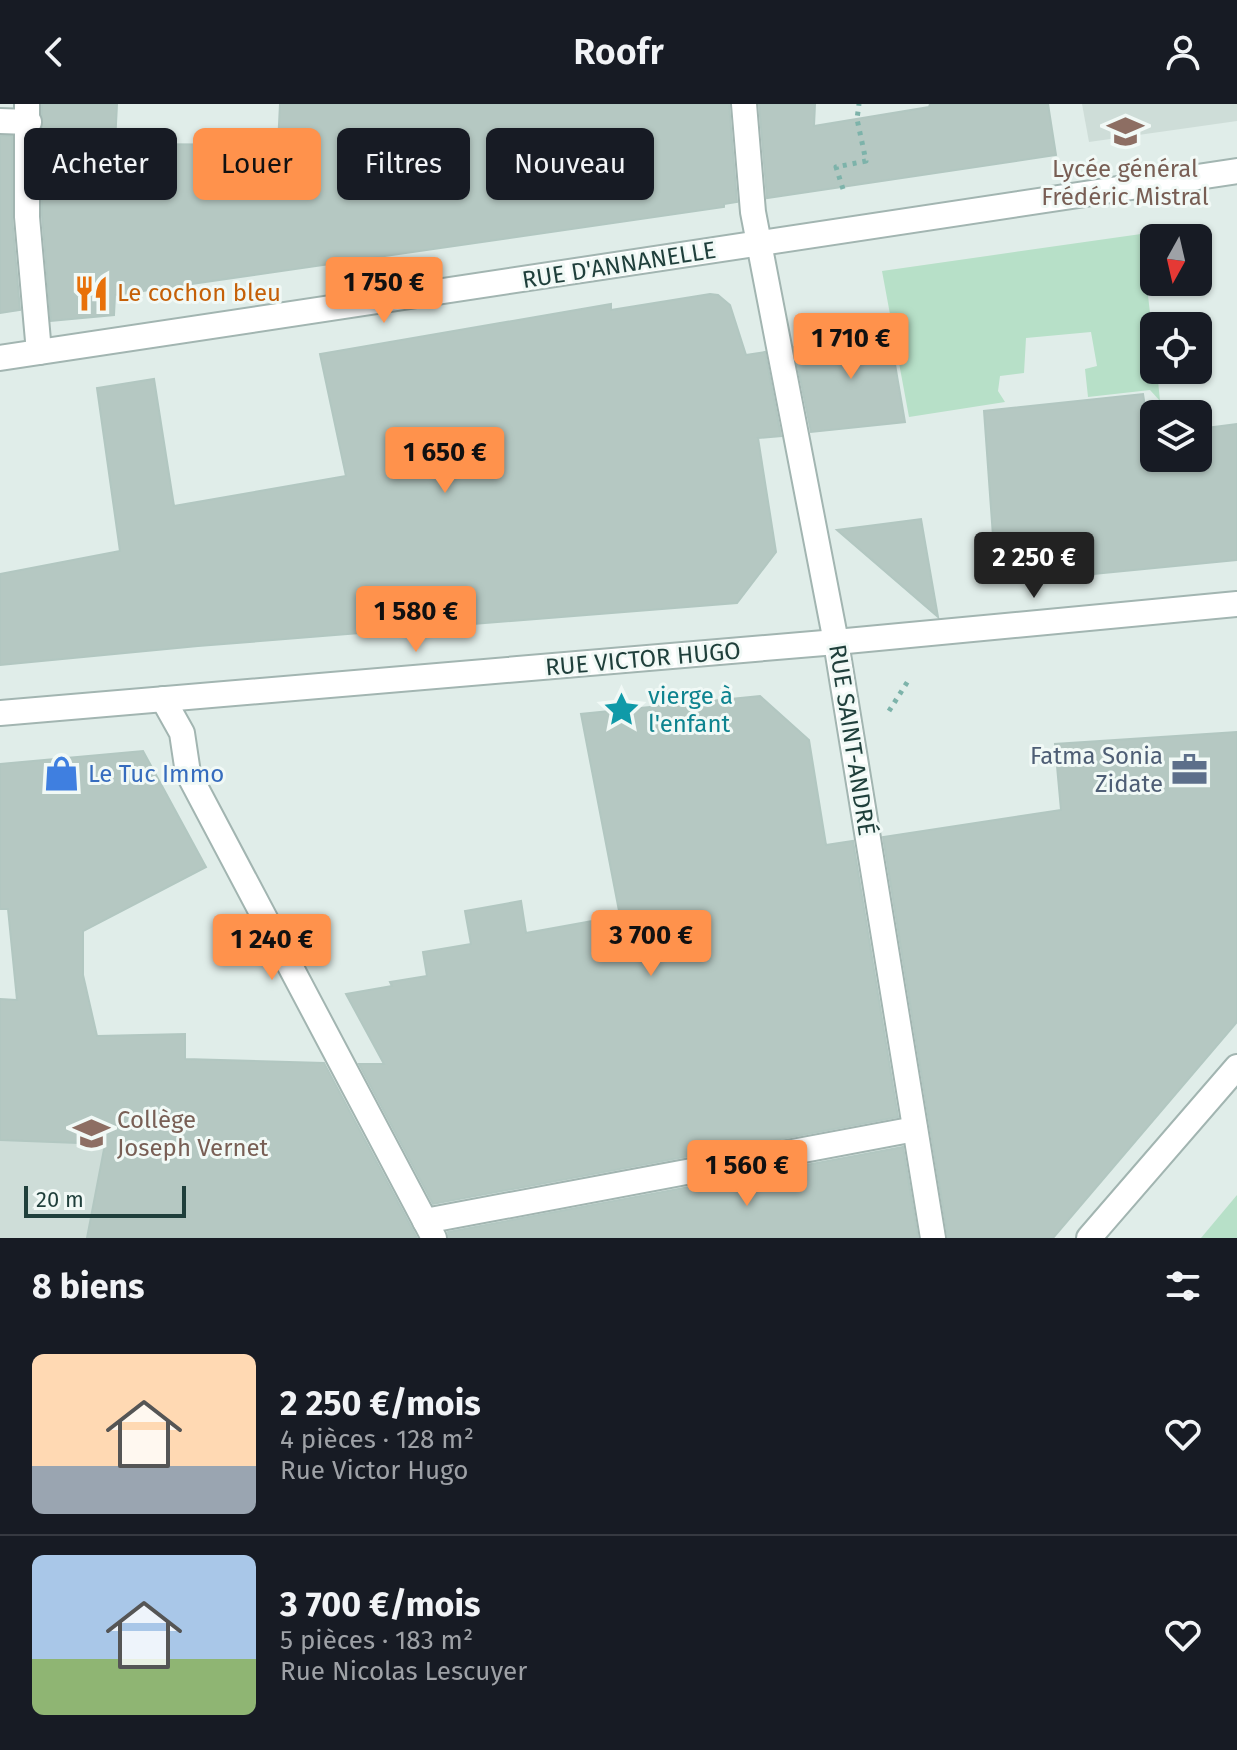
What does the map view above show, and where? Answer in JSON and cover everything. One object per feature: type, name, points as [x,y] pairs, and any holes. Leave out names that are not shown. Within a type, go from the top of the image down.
[{"type":"street","name":"RUE SAINT-ANDRÉ","points":[[744,104],[753,212],[836,642],[933,1238]]},
{"type":"street","points":[[0,121],[28,113],[27,217],[39,352]]},
{"type":"street","name":"RUE D'ANNANELLE","points":[[0,358],[1237,171]]},
{"type":"street","name":"RUE VICTOR HUGO","points":[[0,713],[836,642],[1237,604]]},
{"type":"street","points":[[163,699],[182,733],[188,773],[429,1229],[915,1129]]},
{"type":"street","points":[[1089,1238],[1237,1067]]},
{"type":"path","points":[[842,187],[836,167],[866,161],[857,119],[859,104]]},
{"type":"shaded area","name":"Lycée général Frédéric Mistral","points":[[1082,104],[1237,104],[1237,121],[1089,142]]},
{"type":"shaded area","name":"Collège Joseph Vernet","points":[[0,1031],[95,1036],[185,1034],[179,1232],[176,1238],[0,1238]]},
{"type":"green space","points":[[1140,234],[1140,296],[1148,296],[1150,312],[1140,312],[1140,384],[1158,384],[1160,400],[1150,390],[1088,397],[1085,369],[1097,366],[1091,332],[1026,338],[1024,373],[1000,376],[998,391],[1005,402],[909,417],[882,271]]},
{"type":"green space","points":[[1237,1195],[1237,1238],[1201,1238]]},
{"type":"building","points":[[42,104],[117,104],[116,128],[42,128]]},
{"type":"building","points":[[280,104],[729,104],[737,202],[724,204],[724,207],[115,295],[114,315],[51,321],[42,200],[177,200],[177,144],[193,144],[193,200],[321,200],[321,128],[279,128]]},
{"type":"building","points":[[759,104],[815,104],[814,126],[929,107],[930,104],[1048,104],[1056,155],[767,198]]},
{"type":"building","points":[[0,136],[12,136],[12,217],[20,310],[0,313]]},
{"type":"building","points":[[718,295],[730,305],[746,355],[765,352],[781,436],[758,438],[776,552],[737,603],[0,665],[0,574],[120,551],[97,388],[154,379],[174,506],[346,476],[320,354],[611,304],[611,310]]},
{"type":"building","points":[[888,324],[905,422],[811,432],[794,347],[847,338],[846,330]]},
{"type":"building","points":[[1143,394],[1144,400],[1140,400],[1140,472],[1212,472],[1212,427],[1237,424],[1237,560],[1001,583],[1001,578],[996,578],[984,411]]},
{"type":"building","points":[[921,519],[938,617],[837,530]]},
{"type":"building","points":[[760,696],[809,740],[826,845],[853,841],[898,1117],[433,1204],[359,1064],[384,1064],[346,994],[427,976],[423,952],[471,944],[465,911],[521,901],[526,933],[620,916],[581,714]]},
{"type":"building","points":[[1237,732],[1237,1022],[1053,1238],[948,1238],[883,837],[1061,810],[1055,744]]},
{"type":"building","points":[[143,751],[206,867],[83,931],[83,975],[97,1036],[185,1034],[185,1059],[324,1063],[417,1238],[87,1238],[105,1144],[0,1140],[0,999],[17,1000],[8,909],[0,909],[0,764]]},
{"type":"building","points":[[903,1147],[918,1238],[449,1238],[448,1232]]},
{"type":"place","name":"Lycée général Frédéric Mistral","points":[[1125,132]]},
{"type":"place","name":"Le cochon bleu","points":[[91,293]]},
{"type":"place","name":"vierge à l'enfant","points":[[622,710]]},
{"type":"place","name":"Fatma Sonia Zidate","points":[[1189,770]]},
{"type":"place","name":"Le Tuc Immo","points":[[62,774]]},
{"type":"place","name":"Collège Joseph Vernet","points":[[91,1134]]}]
